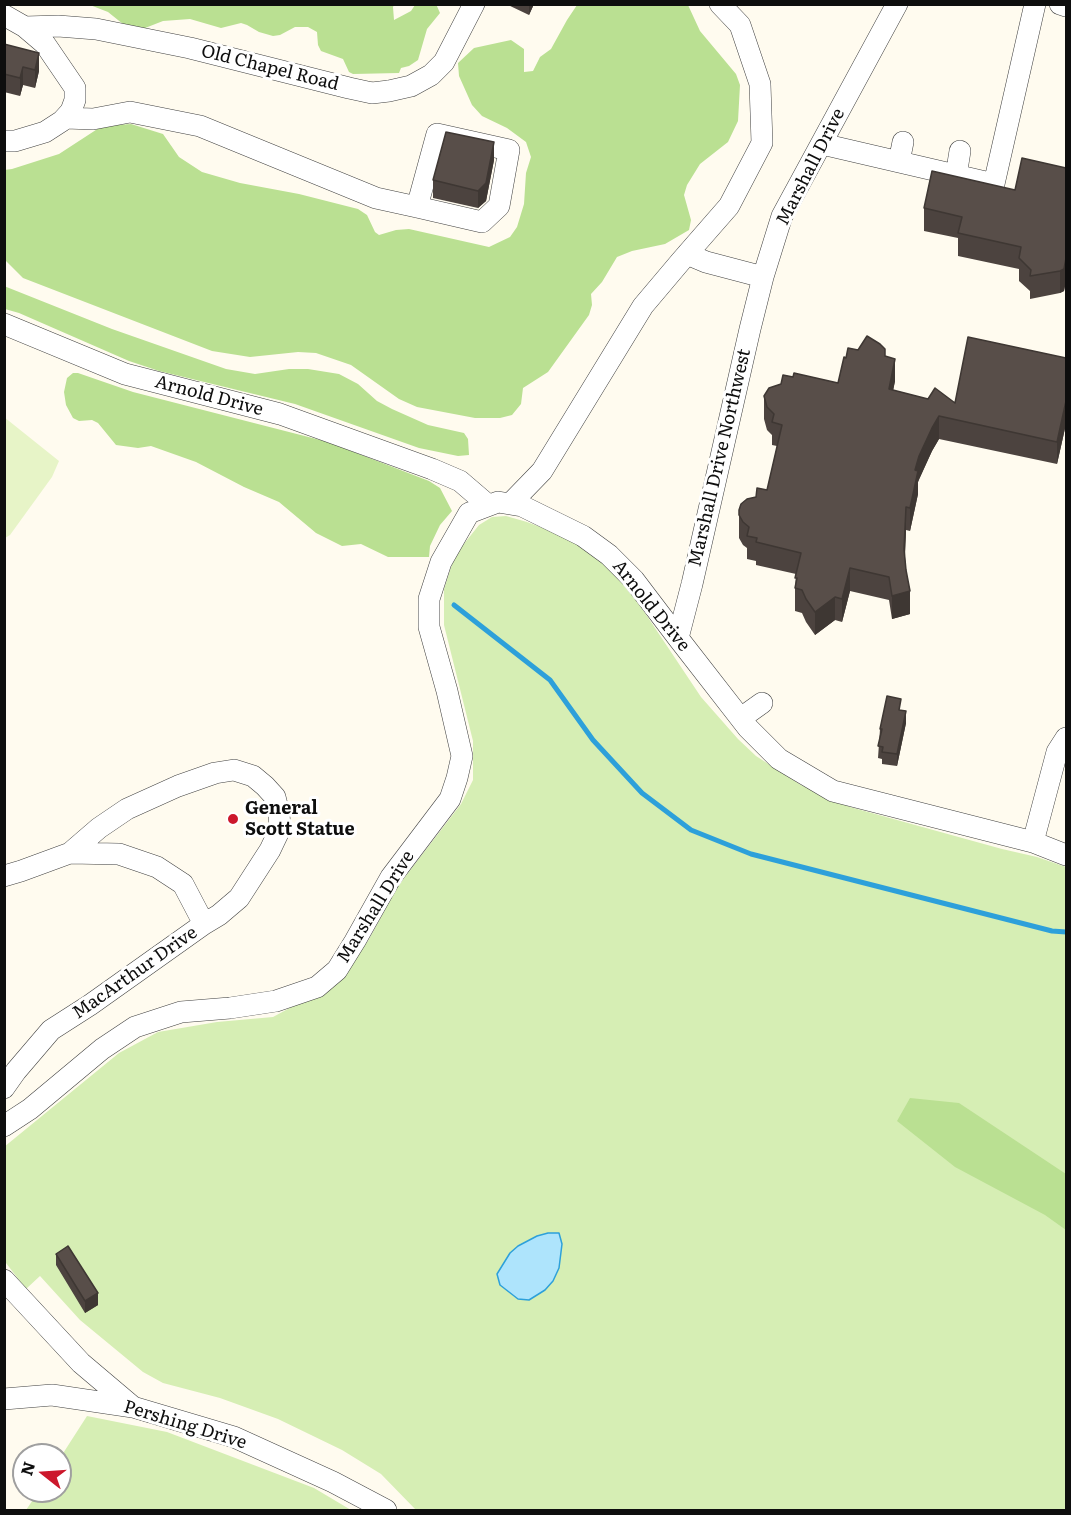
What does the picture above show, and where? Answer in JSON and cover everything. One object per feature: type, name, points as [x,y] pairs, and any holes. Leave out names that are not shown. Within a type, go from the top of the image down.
[{"type":"street","name":"Old Chapel Road","points":[[25,27],[58,26],[106,31],[190,48],[372,93],[411,86],[431,75],[444,62],[474,4]]},
{"type":"street","points":[[510,504],[542,471],[643,306],[729,206],[762,143],[760,84],[740,25],[720,4]]},
{"type":"street","name":"Marshall Drive","points":[[767,285],[781,242],[782,216],[897,4]]},
{"type":"street","points":[[822,144],[901,152],[956,176],[994,184],[1035,4]]},
{"type":"street","points":[[1060,4],[1066,6]]},
{"type":"street","points":[[4,15],[25,27],[45,44],[75,88],[75,100],[66,118],[45,132],[15,141],[4,141]]},
{"type":"street","points":[[66,118],[93,119],[130,112],[201,126],[376,198],[482,222],[499,206],[509,150],[437,134],[417,207]]},
{"type":"street","points":[[956,176],[960,151]]},
{"type":"street","points":[[687,254],[767,285]]},
{"type":"street","name":"Marshall Drive Northwest","points":[[678,638],[726,429],[767,285]]},
{"type":"street","name":"Arnold Drive","points":[[4,324],[125,374],[280,414],[432,469],[460,481],[488,505],[498,502],[522,507],[583,536],[609,555],[634,580],[748,728],[779,759],[833,791],[1033,842],[1066,855]]},
{"type":"street","name":"Marshall Drive","points":[[4,1126],[30,1109],[102,1049],[135,1027],[181,1012],[276,1001],[317,987],[337,970],[391,877],[450,800],[462,756],[429,627],[429,599],[441,562],[469,513],[488,505]]},
{"type":"street","points":[[741,718],[762,703]]},
{"type":"street","points":[[1033,842],[1057,752],[1066,738]]},
{"type":"street","points":[[70,853],[99,828],[127,809],[178,786],[234,770],[253,776],[275,797],[280,829],[270,850],[239,898],[204,924]]},
{"type":"street","name":"MacArthur Drive","points":[[4,876],[70,853],[119,854],[157,867],[183,884],[204,924],[51,1030],[4,1088]]},
{"type":"street","points":[[4,1280],[81,1363],[133,1407]]},
{"type":"street","name":"Pershing Drive","points":[[4,1399],[52,1395],[133,1407],[234,1437],[333,1482],[387,1510]]},
{"type":"green space","points":[[436,4],[440,13],[427,29],[418,60],[401,68],[399,73],[353,74],[349,72],[343,59],[321,51],[317,32],[308,27],[295,27],[273,36],[241,23],[221,28],[190,19],[163,21],[140,30],[123,24],[108,12],[90,5],[394,5],[394,20],[411,11],[415,5]]},
{"type":"green space","points":[[577,5],[688,5],[700,31],[736,74],[740,85],[738,121],[728,142],[700,164],[687,185],[684,195],[691,220],[689,230],[665,244],[632,251],[617,257],[602,282],[591,294],[592,305],[589,315],[548,372],[523,388],[521,404],[512,415],[500,418],[475,418],[417,407],[399,399],[351,365],[316,353],[298,352],[250,357],[212,351],[23,278],[5,260],[4,170],[59,154],[102,126],[131,124],[163,134],[179,157],[202,172],[240,183],[299,194],[358,209],[367,215],[375,232],[379,235],[409,229],[489,247],[510,237],[517,227],[524,204],[526,173],[531,157],[526,142],[507,128],[482,116],[472,105],[459,76],[458,63],[474,48],[511,40],[524,49],[524,72],[533,71],[540,57],[551,49]]},
{"type":"green space","points":[[4,286],[112,329],[226,369],[255,374],[308,369],[339,374],[358,384],[377,401],[392,409],[428,425],[464,433],[468,439],[469,455],[458,456],[419,448],[295,404],[159,371],[129,361],[5,309]]},
{"type":"green space","points":[[73,373],[133,392],[328,442],[429,481],[440,488],[452,511],[440,525],[430,546],[429,557],[388,557],[361,544],[342,546],[316,533],[279,502],[196,462],[151,446],[138,448],[116,445],[98,423],[73,418],[66,405],[64,392],[67,378]]},
{"type":"green space","points":[[4,417],[59,461],[52,477],[10,535],[5,538]]},
{"type":"green space","points":[[506,516],[564,536],[587,550],[608,568],[629,589],[701,697],[738,739],[756,756],[801,785],[850,807],[1037,857],[1066,867],[1066,1510],[416,1510],[381,1474],[342,1450],[278,1419],[220,1398],[163,1383],[143,1372],[80,1320],[40,1276],[26,1289],[6,1263],[4,1147],[119,1053],[158,1032],[217,1022],[273,1017],[334,984],[368,941],[398,886],[461,804],[473,780],[473,741],[444,625],[444,589],[455,555],[479,525],[492,517]]},
{"type":"green space","points":[[910,1098],[959,1103],[1066,1174],[1066,1230],[1045,1215],[955,1167],[897,1121]]},
{"type":"green space","points":[[87,1416],[167,1432],[314,1488],[351,1510],[26,1510],[31,1503],[72,1503],[72,1443],[70,1443]]},
{"type":"water","points":[[548,1233],[559,1233],[562,1244],[559,1268],[553,1281],[545,1290],[529,1300],[518,1299],[500,1285],[497,1274],[510,1253],[518,1246]]},
{"type":"building","points":[[4,44],[39,53],[35,70],[23,67],[20,78],[4,74]]},
{"type":"building","points":[[446,132],[494,142],[486,183],[478,191],[433,180]]},
{"type":"building","points":[[1022,158],[1066,168],[1066,258],[1064,269],[1060,271],[1030,276],[1031,270],[1019,258],[1021,247],[958,233],[962,217],[924,208],[932,171],[1015,190]]},
{"type":"building","points":[[867,336],[885,349],[885,356],[895,359],[889,389],[928,399],[935,388],[955,403],[968,337],[1066,358],[1066,401],[1057,442],[939,416],[919,456],[910,508],[906,507],[904,549],[910,591],[892,596],[889,577],[850,568],[842,599],[835,597],[815,612],[802,590],[795,588],[801,553],[756,542],[757,538],[747,536],[749,527],[743,522],[739,510],[741,504],[747,499],[756,497],[757,488],[767,490],[782,425],[772,422],[774,414],[767,407],[764,396],[769,388],[781,384],[783,375],[793,377],[794,373],[838,383],[848,348],[858,350]]},
{"type":"building","points":[[887,696],[901,699],[899,710],[906,711],[897,754],[882,752],[883,747],[878,746]]},
{"type":"building","points":[[68,1246],[98,1293],[85,1301],[56,1254]]},
{"type":"waterway","points":[[454,605],[550,680],[593,740],[642,793],[691,830],[751,854],[1052,931],[1066,932]]},
{"type":"place","name":"General Scott Statue","points":[[233,819]]}]
